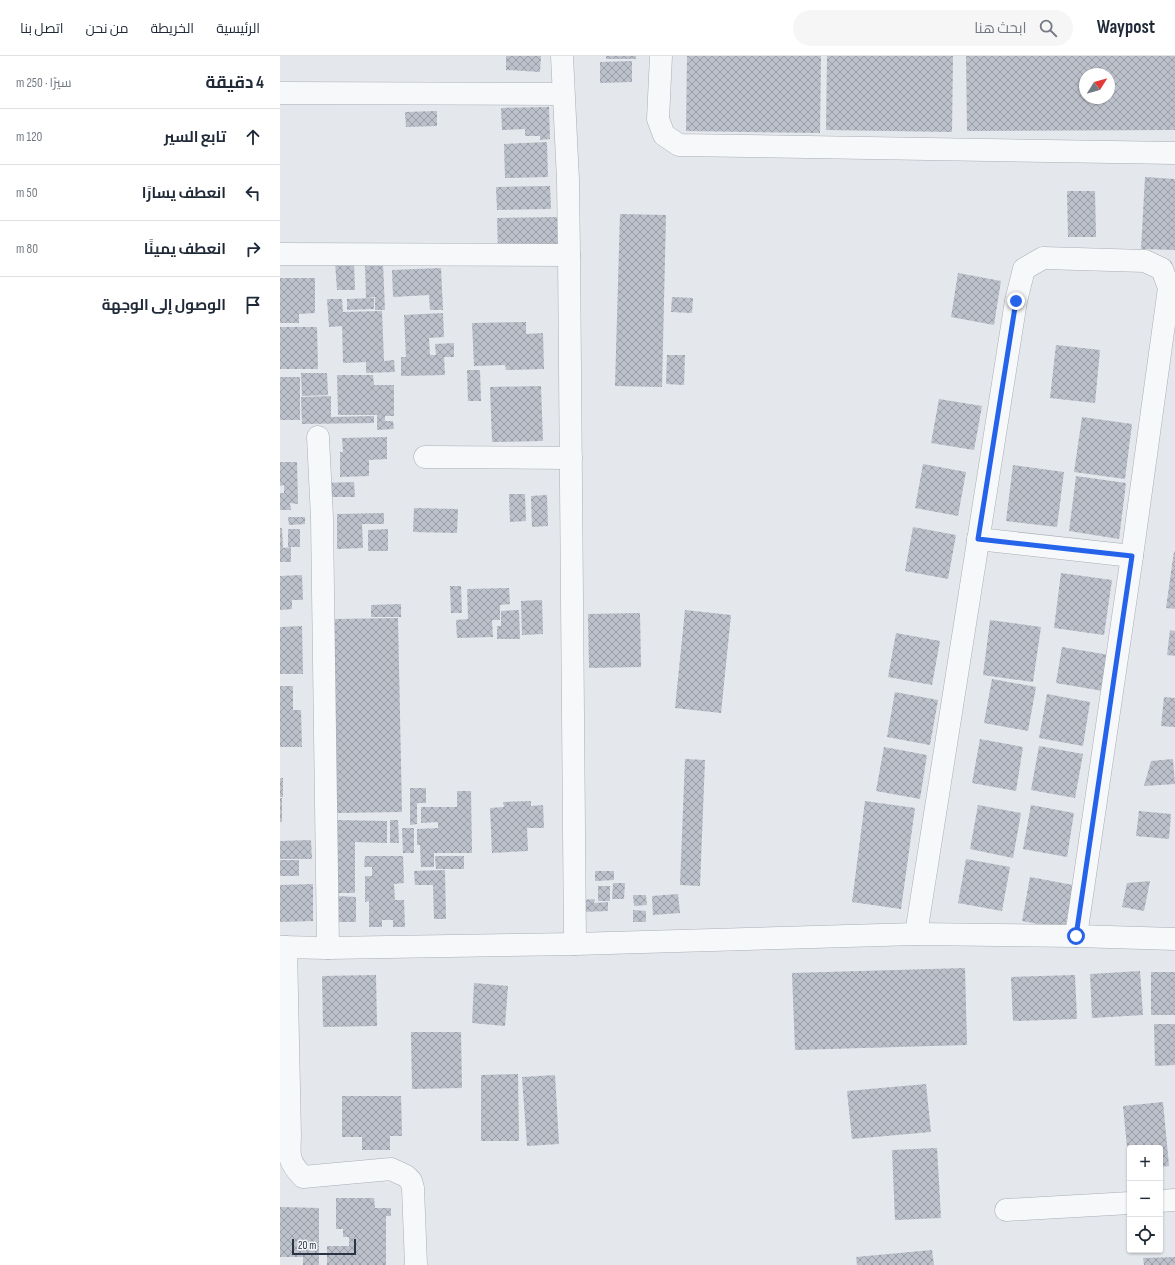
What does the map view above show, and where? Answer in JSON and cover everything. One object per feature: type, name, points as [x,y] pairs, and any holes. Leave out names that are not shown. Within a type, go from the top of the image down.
[{"type":"street","points":[[562,56],[568,180],[575,944]]},
{"type":"street","points":[[661,56],[658,119],[664,136],[679,145],[1175,153]]},
{"type":"street","points":[[280,93],[563,94]]},
{"type":"street","points":[[280,254],[569,255]]},
{"type":"street","points":[[916,934],[1016,301],[1024,269],[1043,258],[1145,261],[1162,269],[1169,288],[1132,556],[1076,936]]},
{"type":"street","points":[[318,436],[322,518],[328,948]]},
{"type":"street","points":[[425,456],[571,458]]},
{"type":"street","points":[[978,539],[1132,556]]},
{"type":"street","points":[[416,1265],[413,1188],[411,1181],[406,1176],[392,1169],[302,1176],[292,1165],[289,1154],[290,1136],[283,947],[328,948],[575,944],[916,934],[1175,939]]},
{"type":"street","points":[[1163,1201],[1175,1200]]},
{"type":"street","points":[[1006,1210],[1127,1203]]},
{"type":"building","points":[[506,56],[541,56],[540,72],[506,70]]},
{"type":"building","points":[[606,56],[636,56],[636,59],[606,59]]},
{"type":"building","points":[[687,56],[821,56],[820,133],[686,131]]},
{"type":"building","points":[[827,56],[953,56],[952,132],[826,130]]},
{"type":"building","points":[[966,56],[1175,56],[1175,130],[967,131]]},
{"type":"building","points":[[632,61],[632,82],[600,83],[600,62]]},
{"type":"building","points":[[549,107],[550,139],[540,140],[540,136],[525,136],[525,129],[502,130],[501,108]]},
{"type":"building","points":[[437,111],[437,126],[406,127],[405,112]]},
{"type":"building","points":[[547,142],[548,177],[505,178],[504,144]]},
{"type":"building","points":[[1145,177],[1175,179],[1175,250],[1141,249]]},
{"type":"building","points":[[550,186],[551,209],[497,210],[496,187]]},
{"type":"building","points":[[1067,191],[1095,191],[1096,237],[1068,237]]},
{"type":"building","points":[[620,214],[666,215],[662,387],[615,386]]},
{"type":"building","points":[[558,217],[559,251],[498,252],[497,218]]},
{"type":"building","points":[[335,262],[354,262],[355,290],[337,290]]},
{"type":"building","points":[[365,264],[383,264],[385,310],[375,310],[375,297],[366,298]]},
{"type":"building","points":[[441,268],[443,310],[430,310],[429,295],[393,297],[392,270]]},
{"type":"building","points":[[958,273],[1001,281],[994,325],[951,317]]},
{"type":"building","points":[[280,278],[315,278],[315,313],[299,314],[299,323],[280,323]]},
{"type":"building","points":[[672,297],[693,298],[692,313],[671,312]]},
{"type":"building","points":[[374,298],[374,309],[347,310],[347,299]]},
{"type":"building","points":[[327,299],[342,299],[343,312],[382,311],[384,361],[394,360],[395,372],[366,373],[366,362],[343,363],[342,326],[329,327]]},
{"type":"building","points":[[443,313],[444,337],[429,338],[430,355],[436,355],[435,344],[454,343],[454,357],[444,357],[445,375],[401,376],[401,357],[406,357],[404,315]]},
{"type":"building","points":[[526,322],[526,334],[543,333],[544,369],[506,370],[505,365],[474,366],[472,323]]},
{"type":"building","points":[[280,327],[317,327],[318,369],[280,369]]},
{"type":"building","points":[[1056,345],[1100,350],[1095,403],[1050,398]]},
{"type":"building","points":[[667,355],[685,355],[684,385],[666,384]]},
{"type":"building","points":[[467,370],[480,370],[481,401],[468,401]]},
{"type":"building","points":[[301,373],[327,373],[328,395],[302,396]]},
{"type":"building","points":[[337,375],[373,375],[374,385],[394,385],[394,416],[385,416],[385,421],[393,421],[394,429],[377,430],[377,415],[338,415]]},
{"type":"building","points":[[280,377],[300,377],[300,420],[280,420]]},
{"type":"building","points":[[541,386],[543,441],[492,442],[490,387]]},
{"type":"building","points":[[331,396],[331,417],[374,416],[374,423],[302,424],[301,397]]},
{"type":"building","points":[[939,399],[982,406],[974,450],[931,443]]},
{"type":"building","points":[[1082,417],[1132,424],[1125,479],[1074,472]]},
{"type":"building","points":[[387,437],[387,459],[369,460],[369,476],[340,477],[340,452],[343,452],[342,438]]},
{"type":"building","points":[[280,462],[297,462],[298,504],[290,503],[291,510],[280,510],[280,493],[284,493],[284,485],[280,486]]},
{"type":"building","points":[[923,464],[966,472],[958,516],[915,508]]},
{"type":"building","points":[[1013,465],[1064,472],[1057,527],[1006,521]]},
{"type":"building","points":[[1076,476],[1126,483],[1119,539],[1069,531]]},
{"type":"building","points":[[354,482],[355,497],[325,497],[324,483]]},
{"type":"building","points":[[509,494],[525,494],[526,521],[510,522]]},
{"type":"building","points":[[547,495],[548,526],[532,527],[531,496]]},
{"type":"building","points":[[414,508],[458,509],[457,533],[413,532]]},
{"type":"building","points":[[384,513],[384,524],[362,524],[363,548],[337,549],[337,514]]},
{"type":"building","points":[[288,517],[305,517],[305,524],[289,525]]},
{"type":"building","points":[[913,527],[956,535],[948,579],[905,571]]},
{"type":"building","points":[[280,528],[282,528],[283,548],[291,547],[291,562],[280,562]]},
{"type":"building","points":[[288,529],[300,529],[300,547],[288,547]]},
{"type":"building","points":[[388,529],[388,551],[368,551],[368,530]]},
{"type":"building","points":[[1174,551],[1175,552],[1175,609],[1166,608]]},
{"type":"building","points":[[1061,573],[1112,580],[1104,635],[1054,628]]},
{"type":"building","points":[[302,575],[303,600],[292,600],[292,609],[280,610],[280,576]]},
{"type":"building","points":[[450,586],[461,586],[462,613],[451,613]]},
{"type":"building","points":[[509,588],[510,604],[500,605],[500,620],[492,620],[493,637],[457,638],[456,620],[468,619],[467,589]]},
{"type":"building","points":[[542,600],[543,634],[522,635],[521,601]]},
{"type":"building","points":[[401,604],[401,617],[371,617],[371,605]]},
{"type":"building","points":[[519,610],[520,639],[497,639],[497,626],[501,626],[501,611]]},
{"type":"building","points":[[685,610],[731,615],[721,713],[675,708]]},
{"type":"building","points":[[640,613],[641,667],[589,668],[588,614]]},
{"type":"building","points":[[398,618],[402,812],[336,813],[333,619]]},
{"type":"building","points":[[990,620],[1041,627],[1033,682],[983,675]]},
{"type":"building","points":[[302,626],[303,674],[280,674],[280,627]]},
{"type":"building","points":[[1170,630],[1175,631],[1175,656],[1167,655]]},
{"type":"building","points":[[896,633],[940,641],[932,685],[888,677]]},
{"type":"building","points":[[1062,647],[1109,655],[1103,691],[1056,683]]},
{"type":"building","points":[[992,679],[1036,687],[1028,731],[984,723]]},
{"type":"building","points":[[280,686],[293,686],[293,710],[301,710],[302,747],[280,747]]},
{"type":"building","points":[[895,692],[938,700],[930,745],[887,737]]},
{"type":"building","points":[[1047,694],[1090,702],[1083,746],[1039,738]]},
{"type":"building","points":[[1164,697],[1175,698],[1175,727],[1161,726]]},
{"type":"building","points":[[980,739],[1023,747],[1016,791],[972,783]]},
{"type":"building","points":[[1039,746],[1083,754],[1075,798],[1031,790]]},
{"type":"building","points":[[884,747],[927,755],[920,799],[876,791]]},
{"type":"building","points":[[685,759],[705,760],[700,886],[680,885]]},
{"type":"building","points":[[1173,759],[1175,784],[1144,786],[1151,761]]},
{"type":"building","points":[[280,778],[283,778],[283,797],[280,797]]},
{"type":"building","points":[[410,788],[426,788],[426,803],[417,803],[417,824],[410,825]]},
{"type":"building","points":[[457,791],[471,791],[472,853],[434,853],[434,867],[421,867],[420,845],[417,845],[417,829],[438,828],[438,822],[421,823],[421,807],[457,807]]},
{"type":"building","points":[[280,798],[282,798],[282,822],[280,822]]},
{"type":"building","points":[[531,801],[531,806],[543,805],[544,828],[527,828],[528,851],[492,853],[490,808],[504,807],[503,802]]},
{"type":"building","points":[[865,801],[915,808],[901,909],[852,902]]},
{"type":"building","points":[[978,805],[1021,813],[1013,858],[970,849]]},
{"type":"building","points":[[1031,805],[1074,813],[1067,857],[1023,849]]},
{"type":"building","points":[[1139,811],[1171,814],[1169,839],[1136,836]]},
{"type":"building","points":[[334,820],[387,821],[387,843],[355,842],[355,893],[334,893]]},
{"type":"building","points":[[390,820],[398,820],[399,843],[390,843]]},
{"type":"building","points":[[402,828],[414,828],[414,853],[403,853]]},
{"type":"building","points":[[311,840],[312,859],[280,859],[280,841]]},
{"type":"building","points":[[365,856],[403,856],[404,883],[394,884],[395,900],[404,900],[405,927],[393,927],[393,920],[382,920],[382,927],[369,927],[369,901],[365,902],[365,876],[372,876],[372,867],[364,867]]},
{"type":"building","points":[[435,856],[464,856],[464,869],[436,869]]},
{"type":"building","points":[[966,859],[1010,867],[1002,911],[958,903]]},
{"type":"building","points":[[280,860],[299,860],[299,876],[280,876]]},
{"type":"building","points":[[445,870],[446,919],[434,919],[433,885],[415,885],[414,871]]},
{"type":"building","points":[[595,871],[614,871],[614,880],[595,881]]},
{"type":"building","points":[[1030,877],[1073,885],[1065,929],[1022,921]]},
{"type":"building","points":[[1150,881],[1144,911],[1122,907],[1127,883]]},
{"type":"building","points":[[613,883],[625,883],[624,899],[612,899]]},
{"type":"building","points":[[313,884],[313,921],[280,922],[280,885]]},
{"type":"building","points":[[598,886],[610,886],[610,901],[598,901]]},
{"type":"building","points":[[678,894],[680,913],[653,915],[652,896]]},
{"type":"building","points":[[633,895],[646,895],[647,905],[634,906]]},
{"type":"building","points":[[336,896],[356,897],[356,922],[336,922]]},
{"type":"building","points":[[595,899],[594,903],[608,902],[608,911],[582,912],[582,900]]},
{"type":"building","points":[[633,910],[646,911],[646,922],[633,922]]},
{"type":"building","points":[[965,968],[967,1045],[795,1050],[792,973]]},
{"type":"building","points":[[1140,971],[1143,1015],[1092,1018],[1090,974]]},
{"type":"building","points":[[1151,972],[1175,972],[1175,1015],[1151,1015]]},
{"type":"building","points":[[376,975],[377,1026],[323,1027],[322,976]]},
{"type":"building","points":[[1075,975],[1077,1019],[1013,1021],[1011,977]]},
{"type":"building","points":[[474,983],[508,986],[505,1026],[472,1023]]},
{"type":"building","points":[[1154,1024],[1175,1024],[1175,1065],[1155,1066]]},
{"type":"building","points":[[411,1032],[461,1032],[462,1088],[412,1089]]},
{"type":"building","points":[[518,1074],[519,1141],[481,1141],[481,1075]]},
{"type":"building","points":[[555,1075],[559,1144],[527,1146],[522,1077]]},
{"type":"building","points":[[926,1084],[931,1132],[852,1139],[847,1091]]},
{"type":"building","points":[[342,1096],[401,1096],[402,1136],[390,1136],[390,1150],[362,1150],[362,1137],[342,1137]]},
{"type":"building","points":[[1163,1102],[1169,1166],[1163,1167],[1163,1145],[1127,1145],[1127,1147],[1123,1106]]},
{"type":"building","points":[[937,1148],[941,1218],[895,1220],[892,1150]]},
{"type":"building","points":[[336,1198],[374,1198],[375,1208],[391,1208],[391,1216],[386,1216],[386,1265],[327,1265],[327,1246],[349,1246],[349,1237],[343,1237],[343,1229],[336,1229]]},
{"type":"building","points":[[280,1207],[319,1208],[319,1265],[303,1265],[303,1257],[280,1257]]},
{"type":"building","points":[[932,1250],[934,1265],[857,1265],[856,1257]]},
{"type":"building","points":[[1175,1257],[1175,1265],[1144,1265],[1143,1258]]},
{"type":"route","points":[[1016,301],[978,539],[1132,556],[1076,936]]}]
